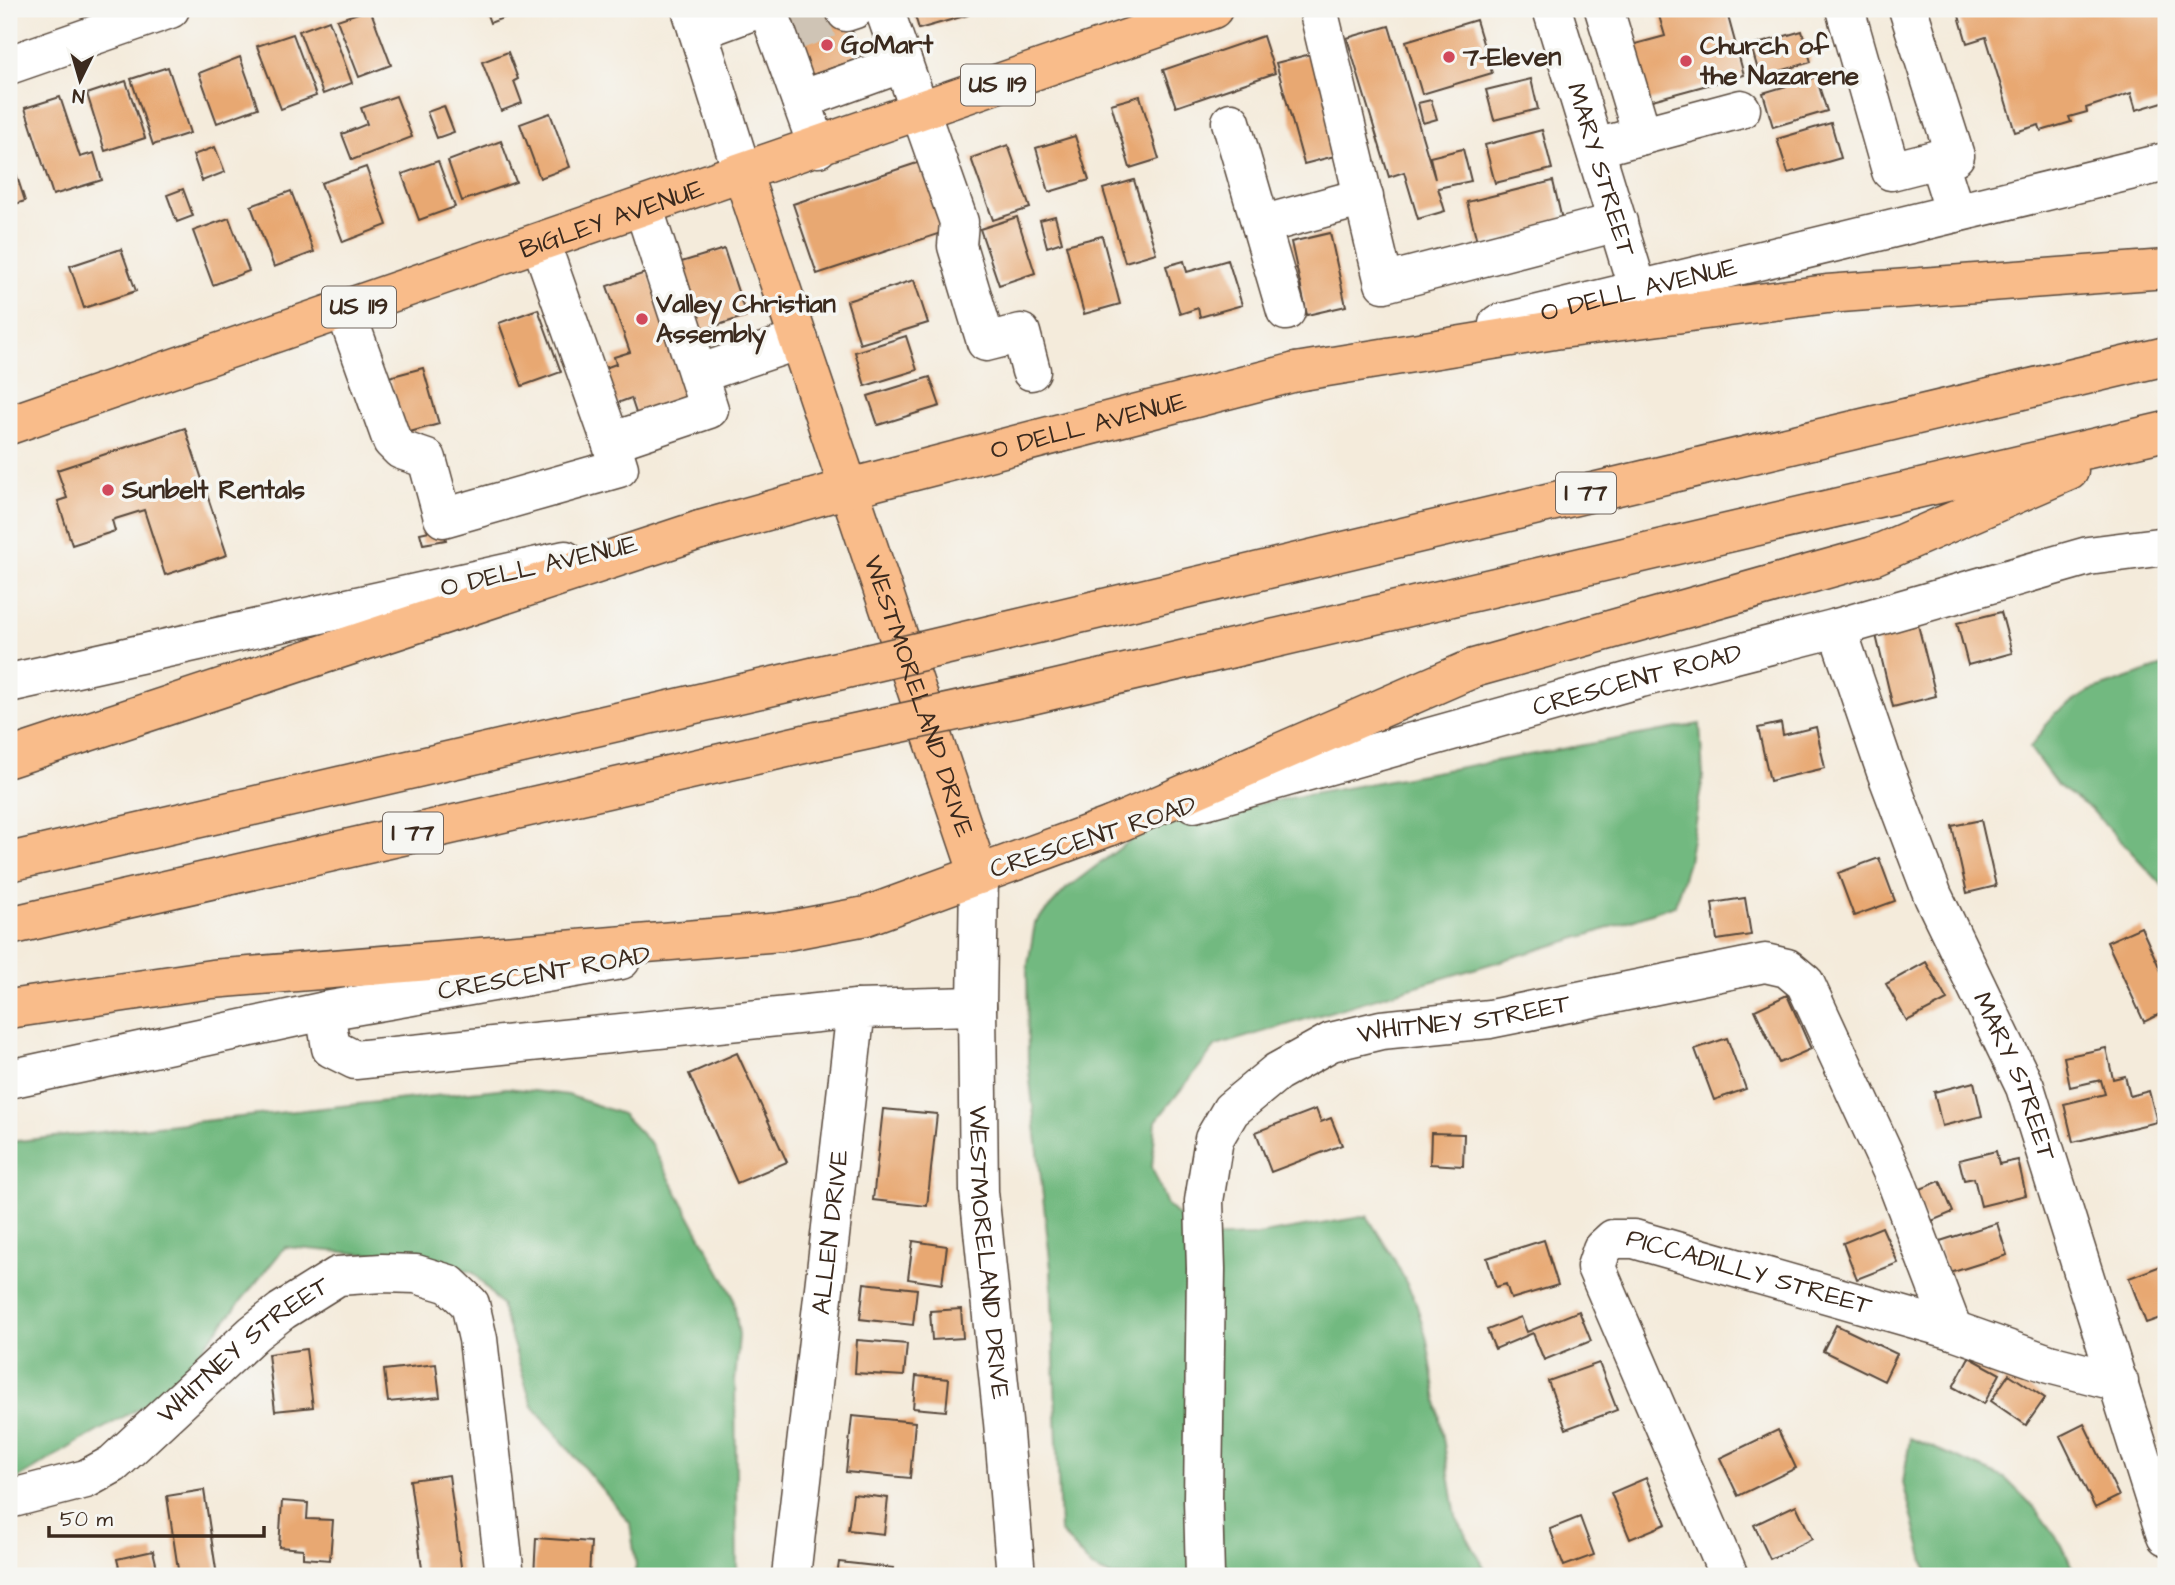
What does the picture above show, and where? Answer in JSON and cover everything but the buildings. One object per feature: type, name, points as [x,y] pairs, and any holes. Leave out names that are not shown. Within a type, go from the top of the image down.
[{"type":"main road","name":"BIGLEY AVENUE","points":[[9,425],[743,175],[1213,9]]},
{"type":"main road","name":"WESTMORELAND DRIVE","points":[[743,175],[979,874]]},
{"type":"main road","points":[[1296,372],[1555,330],[1827,294],[2166,269]]},
{"type":"main road","name":"I 77","points":[[9,862],[795,681],[2166,356]]},
{"type":"main road","name":"O DELL AVENUE","points":[[700,530],[849,488],[1296,372]]},
{"type":"main road","points":[[1111,827],[1474,668],[1873,556],[2161,432]]},
{"type":"main road","name":"I 77","points":[[9,926],[817,741],[1031,695],[2161,432]]},
{"type":"main road","points":[[9,758],[700,530]]},
{"type":"main road","name":"CRESCENT ROAD","points":[[781,932],[866,916],[1111,827]]},
{"type":"main road","points":[[9,1009],[212,979],[781,932]]},
{"type":"street","points":[[884,9],[959,222],[957,246],[986,342],[1021,333],[1031,370]]},
{"type":"street","points":[[1318,9],[1384,283],[1618,222]]},
{"type":"street","name":"MARY STREET","points":[[1552,9],[1638,290]]},
{"type":"street","points":[[1604,9],[1642,135]]},
{"type":"street","points":[[1844,9],[1891,171],[1955,156],[1908,9]]},
{"type":"street","points":[[9,65],[164,10]]},
{"type":"street","points":[[694,20],[774,22],[818,148]]},
{"type":"street","name":"WESTMORELAND DRIVE","points":[[694,20],[743,175]]},
{"type":"street","points":[[801,100],[903,62]]},
{"type":"street","points":[[1595,148],[1741,109]]},
{"type":"street","points":[[1231,122],[1286,311]]},
{"type":"street","points":[[1938,159],[1955,213]]},
{"type":"street","name":"O DELL AVENUE","points":[[1296,372],[2166,162]]},
{"type":"street","points":[[1261,225],[1364,197]]},
{"type":"street","points":[[611,442],[709,409],[643,209]]},
{"type":"street","points":[[346,312],[392,441],[401,450],[427,459],[443,518],[619,468],[541,244]]},
{"type":"street","points":[[698,374],[799,340]]},
{"type":"street","name":"O DELL AVENUE","points":[[9,683],[700,530]]},
{"type":"street","name":"CRESCENT ROAD","points":[[1111,827],[1641,678],[1837,628],[2088,556],[2166,546]]},
{"type":"street","name":"MARY STREET","points":[[1837,628],[1885,769],[1933,896],[2025,1087],[2166,1536]]},
{"type":"street","name":"WESTMORELAND DRIVE","points":[[979,874],[979,1192],[1016,1576]]},
{"type":"street","name":"CRESCENT ROAD","points":[[9,1079],[325,1011],[781,932]]},
{"type":"street","name":"WHITNEY STREET","points":[[1205,1576],[1204,1201],[1214,1139],[1231,1110],[1240,1102],[1277,1072],[1331,1042],[1381,1030],[1490,1019],[1765,963],[1787,968],[1805,983],[1889,1166],[1953,1330]]},
{"type":"street","points":[[325,1011],[331,1048],[355,1060],[856,1009],[977,1006]]},
{"type":"street","name":"ALLEN DRIVE","points":[[791,1576],[856,1009]]},
{"type":"street","name":"PICCADILLY STREET","points":[[1729,1576],[1596,1267],[1602,1249],[1613,1239],[1634,1239],[1953,1330],[2049,1364],[2119,1382]]},
{"type":"street","name":"WHITNEY STREET","points":[[9,1499],[86,1479],[113,1464],[254,1333],[282,1311],[338,1276],[416,1274],[449,1284],[470,1304],[478,1339],[505,1576]]},
{"type":"green space","points":[[2166,665],[2166,889],[2091,809],[2057,785],[2030,748],[2054,714],[2090,691]]},
{"type":"green space","points":[[1700,724],[1703,777],[1688,861],[1675,905],[1594,933],[1216,1046],[1156,1121],[1152,1167],[1167,1205],[1201,1238],[1252,1236],[1367,1216],[1393,1257],[1415,1300],[1427,1340],[1456,1517],[1489,1576],[1110,1576],[1092,1568],[1060,1531],[1051,1269],[1028,1062],[1027,970],[1035,923],[1066,889],[1140,833],[1185,817]]},
{"type":"green space","points":[[507,1088],[568,1095],[622,1114],[651,1144],[733,1296],[739,1335],[735,1381],[737,1576],[634,1576],[636,1565],[630,1523],[532,1405],[501,1305],[474,1273],[434,1260],[285,1247],[166,1393],[9,1484],[9,1142]]},
{"type":"green space","points":[[1910,1438],[2005,1478],[2033,1506],[2062,1545],[2076,1576],[1928,1576],[1903,1483]]},
{"type":"tunnel","points":[[793,32],[846,12]]},
{"type":"place","name":"GoMart","points":[[827,45]]},
{"type":"place","name":"7-Eleven","points":[[1449,57]]},
{"type":"place","name":"Church of the Nazarene","points":[[1686,61]]},
{"type":"place","name":"Valley Christian Assembly","points":[[642,319]]},
{"type":"place","name":"Sunbelt Rentals","points":[[108,490]]}]
